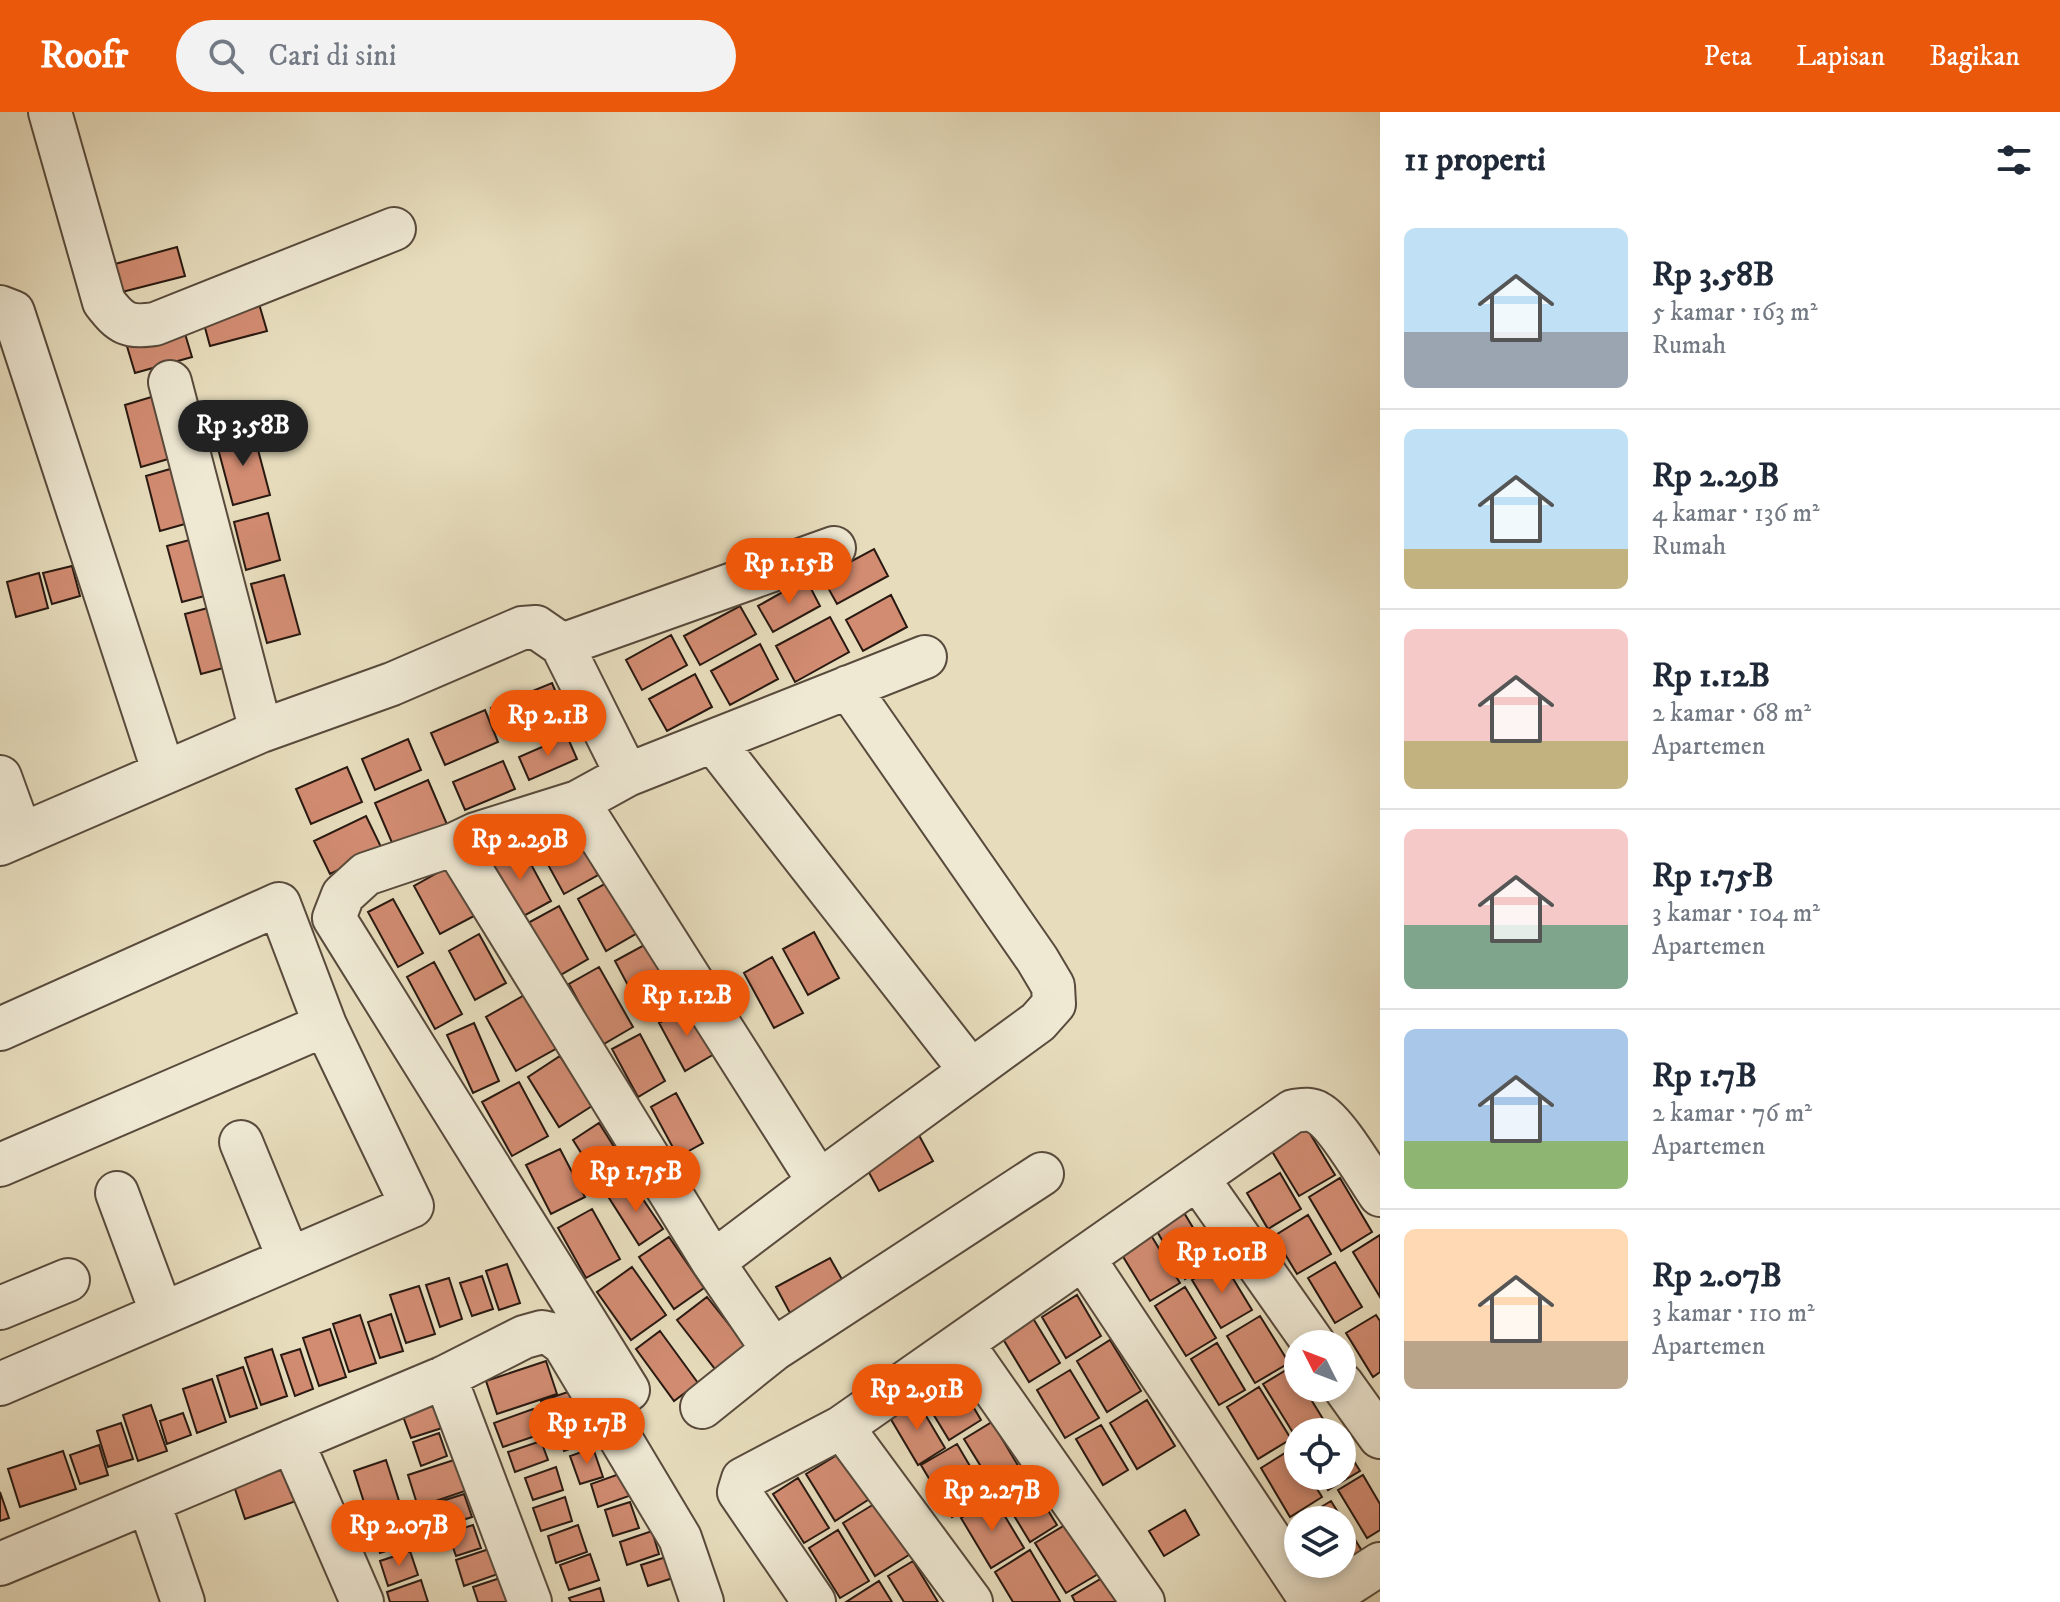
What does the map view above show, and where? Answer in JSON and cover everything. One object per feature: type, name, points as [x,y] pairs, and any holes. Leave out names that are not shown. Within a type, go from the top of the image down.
[{"type":"street","points":[[50,112],[104,302],[116,318],[134,327],[155,324],[394,229]]},
{"type":"street","points":[[0,307],[13,312],[164,773]]},
{"type":"street","points":[[170,382],[261,731]]},
{"type":"street","points":[[562,645],[834,548]]},
{"type":"street","points":[[0,777],[10,839],[261,731],[392,684],[522,628],[536,627],[548,632],[562,645],[627,775]]},
{"type":"street","points":[[628,1390],[334,918],[343,895],[366,874],[476,834],[578,802],[627,775],[925,657]]},
{"type":"street","points":[[713,1262],[1038,1022],[1054,1004],[1053,986],[1037,959],[848,687]]},
{"type":"street","points":[[713,741],[971,1071]]},
{"type":"street","points":[[578,802],[819,1182]]},
{"type":"street","points":[[455,844],[713,1262],[773,1350]]},
{"type":"street","points":[[0,1029],[279,904],[325,1025],[412,1206],[0,1384]]},
{"type":"street","points":[[0,1165],[325,1025]]},
{"type":"street","points":[[814,1602],[739,1492],[743,1479],[842,1427],[1293,1111],[1306,1109],[1319,1113],[1330,1123],[1380,1195]]},
{"type":"street","points":[[241,1142],[289,1259]]},
{"type":"street","points":[[702,1407],[773,1350],[1042,1174]]},
{"type":"street","points":[[1198,1179],[1304,1330]]},
{"type":"street","points":[[117,1193],[162,1314]]},
{"type":"street","points":[[1084,1259],[1312,1602]]},
{"type":"street","points":[[0,1308],[68,1280]]},
{"type":"street","points":[[0,1564],[445,1377],[524,1337],[542,1332],[551,1334],[564,1344],[680,1538],[702,1602]]},
{"type":"street","points":[[962,1343],[1143,1602]]},
{"type":"street","points":[[445,1377],[530,1602]]},
{"type":"street","points":[[1355,1402],[1380,1437]]},
{"type":"street","points":[[842,1427],[971,1602]]},
{"type":"street","points":[[292,1441],[362,1602]]},
{"type":"street","points":[[149,1503],[183,1602]]},
{"type":"street","points":[[1321,1602],[1380,1564]]},
{"type":"building","points":[[177,247],[185,276],[122,292],[115,264]]},
{"type":"building","points":[[257,297],[267,331],[210,346],[201,313]]},
{"type":"building","points":[[183,327],[192,357],[135,373],[126,343]]},
{"type":"building","points":[[158,395],[175,457],[141,467],[125,405]]},
{"type":"building","points":[[253,431],[270,495],[233,505],[216,441]]},
{"type":"building","points":[[177,467],[192,522],[160,531],[146,476]]},
{"type":"building","points":[[268,513],[280,560],[246,570],[234,522]]},
{"type":"building","points":[[197,538],[212,594],[182,602],[167,546]]},
{"type":"building","points":[[874,549],[888,576],[837,604],[822,577]]},
{"type":"building","points":[[72,566],[80,596],[52,604],[43,573]]},
{"type":"building","points":[[39,573],[48,608],[16,617],[7,582]]},
{"type":"building","points":[[284,575],[300,634],[267,643],[251,584]]},
{"type":"building","points":[[806,579],[820,606],[773,632],[758,606]]},
{"type":"building","points":[[891,595],[907,627],[863,651],[846,620]]},
{"type":"building","points":[[223,604],[238,664],[201,674],[185,614]]},
{"type":"building","points":[[740,606],[756,634],[700,665],[684,636]]},
{"type":"building","points":[[830,617],[849,652],[795,682],[776,646]]},
{"type":"building","points":[[671,635],[687,665],[642,690],[626,660]]},
{"type":"building","points":[[760,644],[778,679],[730,705],[711,671]]},
{"type":"building","points":[[695,674],[712,707],[667,731],[649,699]]},
{"type":"building","points":[[552,683],[564,712],[504,738],[491,708]]},
{"type":"building","points":[[485,710],[498,742],[445,765],[431,733]]},
{"type":"building","points":[[567,736],[577,759],[529,780],[519,757]]},
{"type":"building","points":[[408,739],[421,770],[375,790],[362,759]]},
{"type":"building","points":[[503,761],[515,789],[465,810],[453,782]]},
{"type":"building","points":[[347,767],[362,802],[311,824],[296,789]]},
{"type":"building","points":[[428,780],[449,829],[396,852],[375,803]]},
{"type":"building","points":[[366,816],[382,849],[330,874],[314,841]]},
{"type":"building","points":[[569,820],[598,875],[564,894],[534,839]]},
{"type":"building","points":[[521,846],[551,901],[520,918],[490,863]]},
{"type":"building","points":[[448,867],[474,916],[440,934],[414,886]]},
{"type":"building","points":[[612,880],[639,932],[606,951],[578,899]]},
{"type":"building","points":[[393,899],[423,953],[398,967],[368,912]]},
{"type":"building","points":[[559,906],[588,959],[557,977],[528,923]]},
{"type":"building","points":[[814,932],[839,978],[808,995],[783,949]]},
{"type":"building","points":[[479,934],[506,983],[475,1000],[449,951]]},
{"type":"building","points":[[646,944],[672,991],[640,1008],[615,961]]},
{"type":"building","points":[[772,957],[803,1013],[774,1028],[744,973]]},
{"type":"building","points":[[434,962],[462,1014],[435,1029],[407,977]]},
{"type":"building","points":[[599,967],[633,1027],[602,1045],[569,984]]},
{"type":"building","points":[[528,993],[559,1047],[516,1071],[486,1017]]},
{"type":"building","points":[[690,1006],[716,1053],[685,1071],[659,1023]]},
{"type":"building","points":[[474,1023],[499,1081],[473,1093],[447,1035]]},
{"type":"building","points":[[640,1034],[665,1081],[638,1097],[612,1049]]},
{"type":"building","points":[[560,1056],[592,1106],[559,1127],[528,1077]]},
{"type":"building","points":[[519,1082],[548,1136],[512,1156],[482,1102]]},
{"type":"building","points":[[676,1093],[703,1143],[678,1157],[651,1107]]},
{"type":"building","points":[[599,1123],[630,1172],[604,1189],[573,1140]]},
{"type":"building","points":[[1306,1127],[1335,1175],[1299,1196],[1270,1148]]},
{"type":"building","points":[[915,1128],[933,1161],[879,1191],[861,1158]]},
{"type":"building","points":[[560,1149],[585,1197],[551,1214],[526,1165]]},
{"type":"building","points":[[1280,1173],[1301,1209],[1268,1229],[1247,1193]]},
{"type":"building","points":[[1340,1178],[1372,1232],[1341,1251],[1309,1197]]},
{"type":"building","points":[[632,1183],[663,1229],[639,1245],[609,1198]]},
{"type":"building","points":[[592,1209],[620,1259],[586,1278],[558,1228]]},
{"type":"building","points":[[1183,1211],[1213,1261],[1185,1279],[1155,1228]]},
{"type":"building","points":[[1308,1215],[1331,1254],[1297,1274],[1274,1236]]},
{"type":"building","points":[[1149,1232],[1180,1283],[1150,1301],[1119,1250]]},
{"type":"building","points":[[1380,1235],[1380,1297],[1353,1252]]},
{"type":"building","points":[[669,1237],[704,1288],[674,1309],[639,1257]]},
{"type":"building","points":[[830,1258],[844,1283],[790,1313],[776,1287]]},
{"type":"building","points":[[1223,1262],[1252,1310],[1221,1328],[1192,1280]]},
{"type":"building","points":[[1335,1262],[1362,1307],[1335,1323],[1308,1278]]},
{"type":"building","points":[[507,1264],[520,1303],[499,1310],[486,1271]]},
{"type":"building","points":[[632,1267],[666,1315],[631,1340],[597,1292]]},
{"type":"building","points":[[482,1276],[493,1309],[472,1316],[460,1283]]},
{"type":"building","points":[[449,1278],[462,1319],[440,1327],[426,1285]]},
{"type":"building","points":[[419,1286],[435,1334],[406,1343],[390,1295]]},
{"type":"building","points":[[1185,1287],[1216,1338],[1186,1356],[1155,1306]]},
{"type":"building","points":[[1077,1295],[1101,1336],[1066,1358],[1042,1317]]},
{"type":"building","points":[[707,1297],[746,1346],[715,1369],[677,1320]]},
{"type":"building","points":[[391,1314],[403,1351],[380,1358],[368,1322]]},
{"type":"building","points":[[360,1315],[376,1363],[349,1372],[333,1324]]},
{"type":"building","points":[[1031,1315],[1060,1363],[1029,1382],[1000,1334]]},
{"type":"building","points":[[1376,1315],[1380,1321],[1380,1372],[1373,1377],[1356,1349],[1356,1330],[1351,1330]]},
{"type":"building","points":[[1260,1316],[1284,1355],[1284,1366],[1255,1383],[1227,1336]]},
{"type":"building","points":[[330,1329],[346,1377],[319,1386],[303,1338]]},
{"type":"building","points":[[660,1331],[698,1383],[674,1401],[636,1349]]},
{"type":"building","points":[[1110,1340],[1141,1391],[1107,1412],[1077,1361]]},
{"type":"building","points":[[1217,1343],[1245,1390],[1219,1405],[1191,1359]]},
{"type":"building","points":[[272,1349],[287,1396],[261,1405],[245,1358]]},
{"type":"building","points":[[300,1349],[313,1389],[295,1396],[281,1355]]},
{"type":"building","points":[[546,1361],[557,1394],[497,1414],[486,1381]]},
{"type":"building","points":[[243,1367],[257,1408],[230,1417],[217,1376]]},
{"type":"building","points":[[951,1369],[981,1420],[949,1440],[918,1389]]},
{"type":"building","points":[[1070,1370],[1099,1418],[1065,1438],[1037,1390]]},
{"type":"building","points":[[1284,1371],[1284,1402],[1313,1402],[1322,1418],[1284,1418],[1263,1384]]},
{"type":"building","points":[[212,1379],[226,1422],[197,1433],[183,1389]]},
{"type":"building","points":[[1259,1387],[1284,1428],[1284,1443],[1258,1459],[1227,1407]]},
{"type":"building","points":[[577,1389],[584,1411],[548,1423],[541,1401]]},
{"type":"building","points":[[432,1397],[442,1428],[411,1438],[400,1408]]},
{"type":"building","points":[[916,1399],[945,1448],[918,1465],[889,1416]]},
{"type":"building","points":[[1147,1400],[1175,1446],[1137,1469],[1110,1423]]},
{"type":"building","points":[[151,1405],[167,1451],[138,1461],[123,1415]]},
{"type":"building","points":[[533,1409],[541,1434],[503,1447],[494,1423]]},
{"type":"building","points":[[183,1413],[191,1435],[167,1444],[160,1421]]},
{"type":"building","points":[[588,1417],[595,1440],[564,1451],[556,1427]]},
{"type":"building","points":[[992,1422],[1020,1469],[993,1486],[964,1439]]},
{"type":"building","points":[[121,1423],[133,1459],[108,1467],[97,1431]]},
{"type":"building","points":[[1101,1425],[1128,1470],[1103,1485],[1076,1439]]},
{"type":"building","points":[[439,1433],[447,1456],[421,1466],[413,1442]]},
{"type":"building","points":[[541,1441],[548,1460],[515,1472],[508,1452]]},
{"type":"building","points":[[957,1444],[987,1495],[952,1517],[921,1465]]},
{"type":"building","points":[[99,1445],[108,1475],[80,1484],[70,1455]]},
{"type":"building","points":[[593,1448],[603,1477],[580,1484],[570,1456]]},
{"type":"building","points":[[63,1451],[76,1489],[20,1507],[8,1469]]},
{"type":"building","points":[[842,1452],[871,1498],[835,1521],[806,1474]]},
{"type":"building","points":[[1284,1454],[1284,1490],[1318,1490],[1322,1497],[1308,1506],[1284,1507],[1261,1468]]},
{"type":"building","points":[[457,1459],[468,1490],[418,1507],[408,1475]]},
{"type":"building","points":[[386,1460],[401,1507],[369,1518],[354,1471]]},
{"type":"building","points":[[286,1462],[299,1500],[245,1519],[232,1480]]},
{"type":"building","points":[[556,1467],[563,1490],[533,1500],[525,1478]]},
{"type":"building","points":[[622,1473],[629,1496],[598,1507],[591,1484]]},
{"type":"building","points":[[1026,1475],[1057,1525],[1030,1542],[999,1491]]},
{"type":"building","points":[[1363,1475],[1380,1504],[1380,1530],[1367,1538],[1356,1520],[1356,1506],[1348,1506],[1338,1490],[1356,1490],[1356,1479]]},
{"type":"building","points":[[798,1478],[829,1528],[804,1543],[773,1494]]},
{"type":"building","points":[[0,1492],[9,1518],[0,1521]]},
{"type":"building","points":[[464,1494],[472,1517],[447,1525],[439,1502]]},
{"type":"building","points":[[565,1497],[572,1521],[541,1531],[533,1508]]},
{"type":"building","points":[[994,1498],[1024,1548],[991,1568],[961,1518]]},
{"type":"building","points":[[879,1501],[912,1553],[875,1576],[843,1523]]},
{"type":"building","points":[[630,1502],[639,1528],[613,1536],[605,1510]]},
{"type":"building","points":[[1185,1510],[1199,1535],[1164,1556],[1149,1531]]},
{"type":"building","points":[[414,1512],[423,1539],[380,1553],[371,1527]]},
{"type":"building","points":[[1075,1519],[1105,1570],[1066,1593],[1035,1543]]},
{"type":"building","points":[[473,1525],[481,1548],[456,1556],[448,1533]]},
{"type":"building","points":[[578,1525],[587,1552],[556,1563],[548,1536]]},
{"type":"building","points":[[838,1530],[869,1581],[840,1598],[809,1548]]},
{"type":"building","points":[[652,1531],[659,1554],[627,1565],[620,1542]]},
{"type":"building","points":[[489,1549],[498,1574],[464,1586],[456,1560]]},
{"type":"building","points":[[1030,1550],[1059,1602],[1013,1602],[995,1572]]},
{"type":"building","points":[[410,1551],[418,1575],[388,1586],[380,1561]]},
{"type":"building","points":[[590,1554],[599,1580],[569,1590],[560,1565]]},
{"type":"building","points":[[666,1557],[673,1578],[648,1586],[641,1565]]},
{"type":"building","points":[[913,1561],[938,1602],[904,1602],[888,1576]]},
{"type":"building","points":[[1107,1575],[1123,1602],[1075,1602],[1072,1596]]},
{"type":"building","points":[[503,1577],[511,1602],[478,1602],[473,1587]]},
{"type":"building","points":[[421,1580],[428,1602],[390,1602],[387,1592]]},
{"type":"building","points":[[879,1581],[892,1602],[846,1602]]},
{"type":"building","points":[[600,1588],[604,1602],[571,1602],[569,1598]]}]
